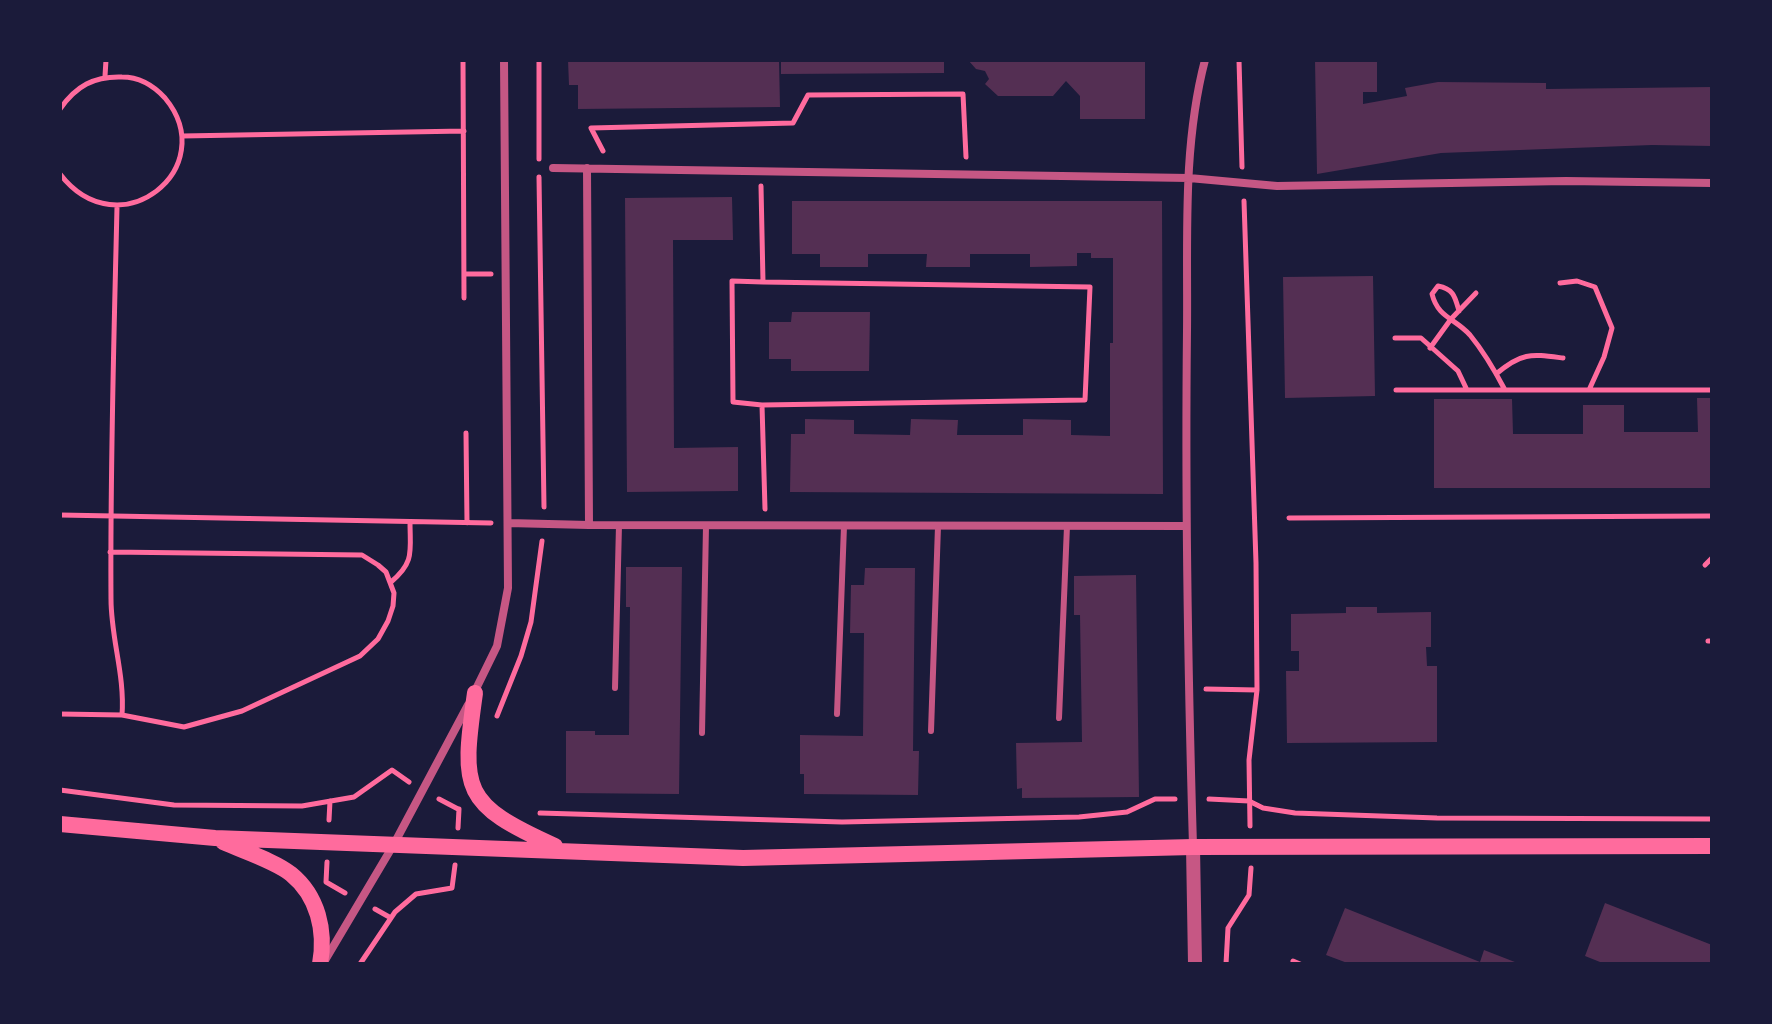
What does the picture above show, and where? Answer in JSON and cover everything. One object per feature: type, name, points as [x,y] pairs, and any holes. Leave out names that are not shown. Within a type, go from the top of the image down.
[{"type":"main road","points":[[475,693],[467,769],[478,797],[495,816],[564,850]]},
{"type":"main road","points":[[60,824],[215,838],[743,858],[1193,847],[1712,846]]},
{"type":"main road","points":[[215,838],[290,873],[308,893],[322,924],[321,964]]},
{"type":"street","points":[[321,964],[394,844],[421,790],[442,757],[497,646],[508,588],[504,60]]},
{"type":"street","points":[[1195,964],[1185,526],[1189,178],[1196,96],[1205,60]]},
{"type":"street","points":[[553,168],[1189,178],[1277,186],[1566,181],[1712,183]]},
{"type":"street","points":[[587,168],[589,525]]},
{"type":"street","points":[[508,523],[1185,526]]},
{"type":"lane","points":[[615,688],[619,525]]},
{"type":"lane","points":[[702,733],[706,526]]},
{"type":"lane","points":[[837,714],[844,526]]},
{"type":"lane","points":[[931,731],[938,526]]},
{"type":"lane","points":[[1059,718],[1067,526]]},
{"type":"path","points":[[105,76],[106,60]]},
{"type":"path","points":[[463,60],[464,298]]},
{"type":"path","points":[[496,719],[531,622],[544,525],[539,60]]},
{"type":"path","points":[[1226,964],[1228,928],[1249,895],[1252,880],[1249,760],[1257,690],[1256,548],[1239,60]]},
{"type":"path","points":[[60,109],[69,95],[85,83],[105,76],[132,77],[157,89],[174,110],[182,136],[180,157],[171,177],[157,192],[138,203],[117,207],[95,203],[76,192],[60,174]]},
{"type":"path","points":[[612,169],[591,128],[793,123],[808,95],[963,94],[967,174]]},
{"type":"path","points":[[182,136],[464,131]]},
{"type":"path","points":[[760,172],[763,282]]},
{"type":"path","points":[[117,207],[110,552],[111,613],[124,689],[122,715]]},
{"type":"path","points":[[732,281],[1090,287],[1085,400],[762,405],[733,402],[732,281]]},
{"type":"path","points":[[1560,283],[1577,281],[1595,287],[1612,328],[1604,357],[1589,390]]},
{"type":"path","points":[[1459,311],[1455,294],[1438,286],[1432,294],[1436,309],[1468,332],[1505,390]]},
{"type":"path","points":[[1430,348],[1451,319],[1476,293]]},
{"type":"path","points":[[1395,338],[1421,338],[1458,371],[1467,390]]},
{"type":"path","points":[[1496,374],[1515,358],[1538,355],[1563,358]]},
{"type":"path","points":[[1396,390],[1712,390]]},
{"type":"path","points":[[762,405],[766,526]]},
{"type":"path","points":[[466,433],[467,523]]},
{"type":"path","points":[[60,515],[508,523]]},
{"type":"path","points":[[1289,518],[1712,516]]},
{"type":"path","points":[[391,582],[406,569],[410,554],[410,522]]},
{"type":"path","points":[[60,714],[122,715],[184,727],[242,711],[360,656],[378,639],[393,606],[391,582],[378,565],[362,555],[110,552]]},
{"type":"path","points":[[1705,565],[1712,558]]},
{"type":"path","points":[[1189,689],[1257,690]]},
{"type":"path","points":[[60,790],[174,805],[302,806],[354,797],[392,770],[421,790]]},
{"type":"path","points":[[536,812],[571,816],[874,821],[1079,817],[1127,812],[1155,799],[1192,799],[1249,801],[1263,808],[1295,813],[1437,818],[1712,819]]},
{"type":"path","points":[[330,801],[326,882],[391,918]]},
{"type":"path","points":[[360,964],[391,918],[416,894],[452,888],[459,809]]},
{"type":"path","points":[[1293,961],[1300,964]]},
{"type":"building","points":[[568,60],[779,60],[780,107],[578,109],[578,85],[569,85]]},
{"type":"building","points":[[781,60],[944,60],[944,73],[781,74]]},
{"type":"building","points":[[968,60],[1145,60],[1145,119],[1080,119],[1080,96],[1066,81],[1053,96],[998,96],[985,84],[989,79],[985,71],[976,69]]},
{"type":"building","points":[[1315,60],[1377,60],[1377,92],[1363,92],[1363,104],[1407,96],[1405,88],[1438,82],[1546,83],[1546,89],[1712,87],[1712,146],[1652,145],[1441,153],[1317,174]]},
{"type":"building","points":[[732,197],[733,240],[673,240],[674,448],[738,447],[738,491],[627,492],[625,198]]},
{"type":"building","points":[[792,201],[1162,201],[1163,494],[790,492],[791,434],[805,434],[805,419],[854,420],[854,434],[910,435],[911,419],[958,420],[957,435],[1023,435],[1023,419],[1071,420],[1071,435],[1110,436],[1110,343],[1113,343],[1113,258],[1091,258],[1091,253],[1077,253],[1077,266],[1030,267],[1030,254],[970,254],[970,267],[926,267],[927,254],[868,254],[868,267],[820,267],[820,254],[792,254]]},
{"type":"building","points":[[1373,276],[1375,396],[1285,398],[1283,277]]},
{"type":"building","points":[[792,312],[870,312],[869,371],[791,371],[791,359],[769,359],[769,322],[791,322]]},
{"type":"building","points":[[1697,398],[1712,398],[1712,488],[1434,488],[1434,399],[1512,399],[1513,434],[1583,434],[1583,405],[1624,405],[1624,432],[1698,432]]},
{"type":"building","points":[[626,567],[682,567],[679,794],[566,793],[566,731],[629,735],[630,607],[626,607]]},
{"type":"building","points":[[865,568],[915,568],[913,751],[919,751],[918,795],[804,794],[804,774],[800,774],[800,735],[863,736],[864,633],[850,633],[851,585],[864,585]]},
{"type":"building","points":[[1136,575],[1139,797],[1022,798],[1022,788],[1017,789],[1016,743],[1082,742],[1080,615],[1074,615],[1074,576]]},
{"type":"building","points":[[1346,607],[1377,607],[1377,613],[1431,612],[1431,647],[1426,647],[1427,666],[1437,666],[1437,742],[1287,743],[1286,671],[1299,671],[1299,651],[1291,651],[1291,614],[1346,613]]},
{"type":"building","points":[[1605,903],[1712,945],[1712,964],[1605,964],[1585,956]]},
{"type":"building","points":[[1345,908],[1480,962],[1484,950],[1520,964],[1350,964],[1326,955]]}]
